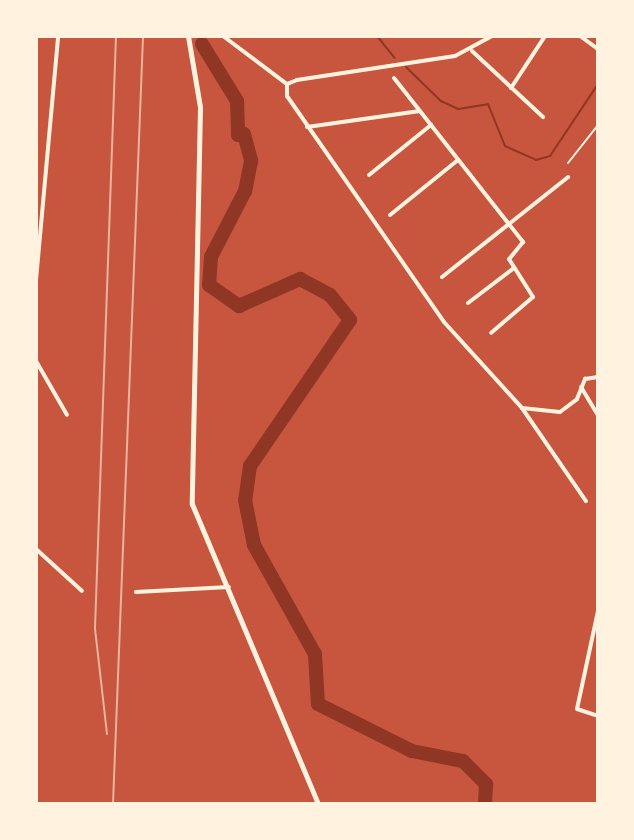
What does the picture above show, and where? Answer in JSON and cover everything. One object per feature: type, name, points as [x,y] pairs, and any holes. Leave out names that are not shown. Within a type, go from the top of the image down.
[{"type":"street","points":[[36,280],[58,36]]},
{"type":"street","points":[[188,36],[200,150],[189,456],[192,504],[318,804]]},
{"type":"street","points":[[223,36],[287,84],[307,127],[444,322],[522,408],[586,501]]},
{"type":"street","points":[[287,84],[472,51],[492,36]]},
{"type":"street","points":[[511,88],[545,36]]},
{"type":"street","points":[[580,36],[598,49]]},
{"type":"street","points":[[472,51],[543,117]]},
{"type":"street","points":[[394,78],[523,242],[509,258],[533,297],[491,333]]},
{"type":"street","points":[[307,127],[420,111]]},
{"type":"street","points":[[369,175],[431,125]]},
{"type":"street","points":[[390,215],[458,160]]},
{"type":"street","points":[[442,277],[568,177]]},
{"type":"street","points":[[468,303],[515,267]]},
{"type":"street","points":[[36,361],[67,415]]},
{"type":"street","points":[[522,408],[558,413],[581,387],[598,377]]},
{"type":"street","points":[[581,387],[598,415]]},
{"type":"street","points":[[36,549],[82,591]]},
{"type":"street","points":[[136,592],[229,587]]},
{"type":"street","points":[[598,611],[577,709],[598,716]]},
{"type":"path","points":[[568,163],[598,125]]},
{"type":"waterway","points":[[377,36],[395,58]]},
{"type":"waterway","points":[[202,44],[237,101],[238,135],[244,134],[251,161],[245,191],[211,257],[209,285],[239,306],[300,279],[330,295],[350,320],[250,466],[245,500],[254,545],[315,654],[318,704],[412,751],[463,761],[486,784],[485,804]]},
{"type":"waterway","points":[[406,67],[441,101],[458,109],[488,104],[505,146],[536,160],[550,156],[598,84]]},
{"type":"railway","points":[[107,734],[95,628],[116,36]]},
{"type":"railway","points":[[113,804],[143,36]]}]
